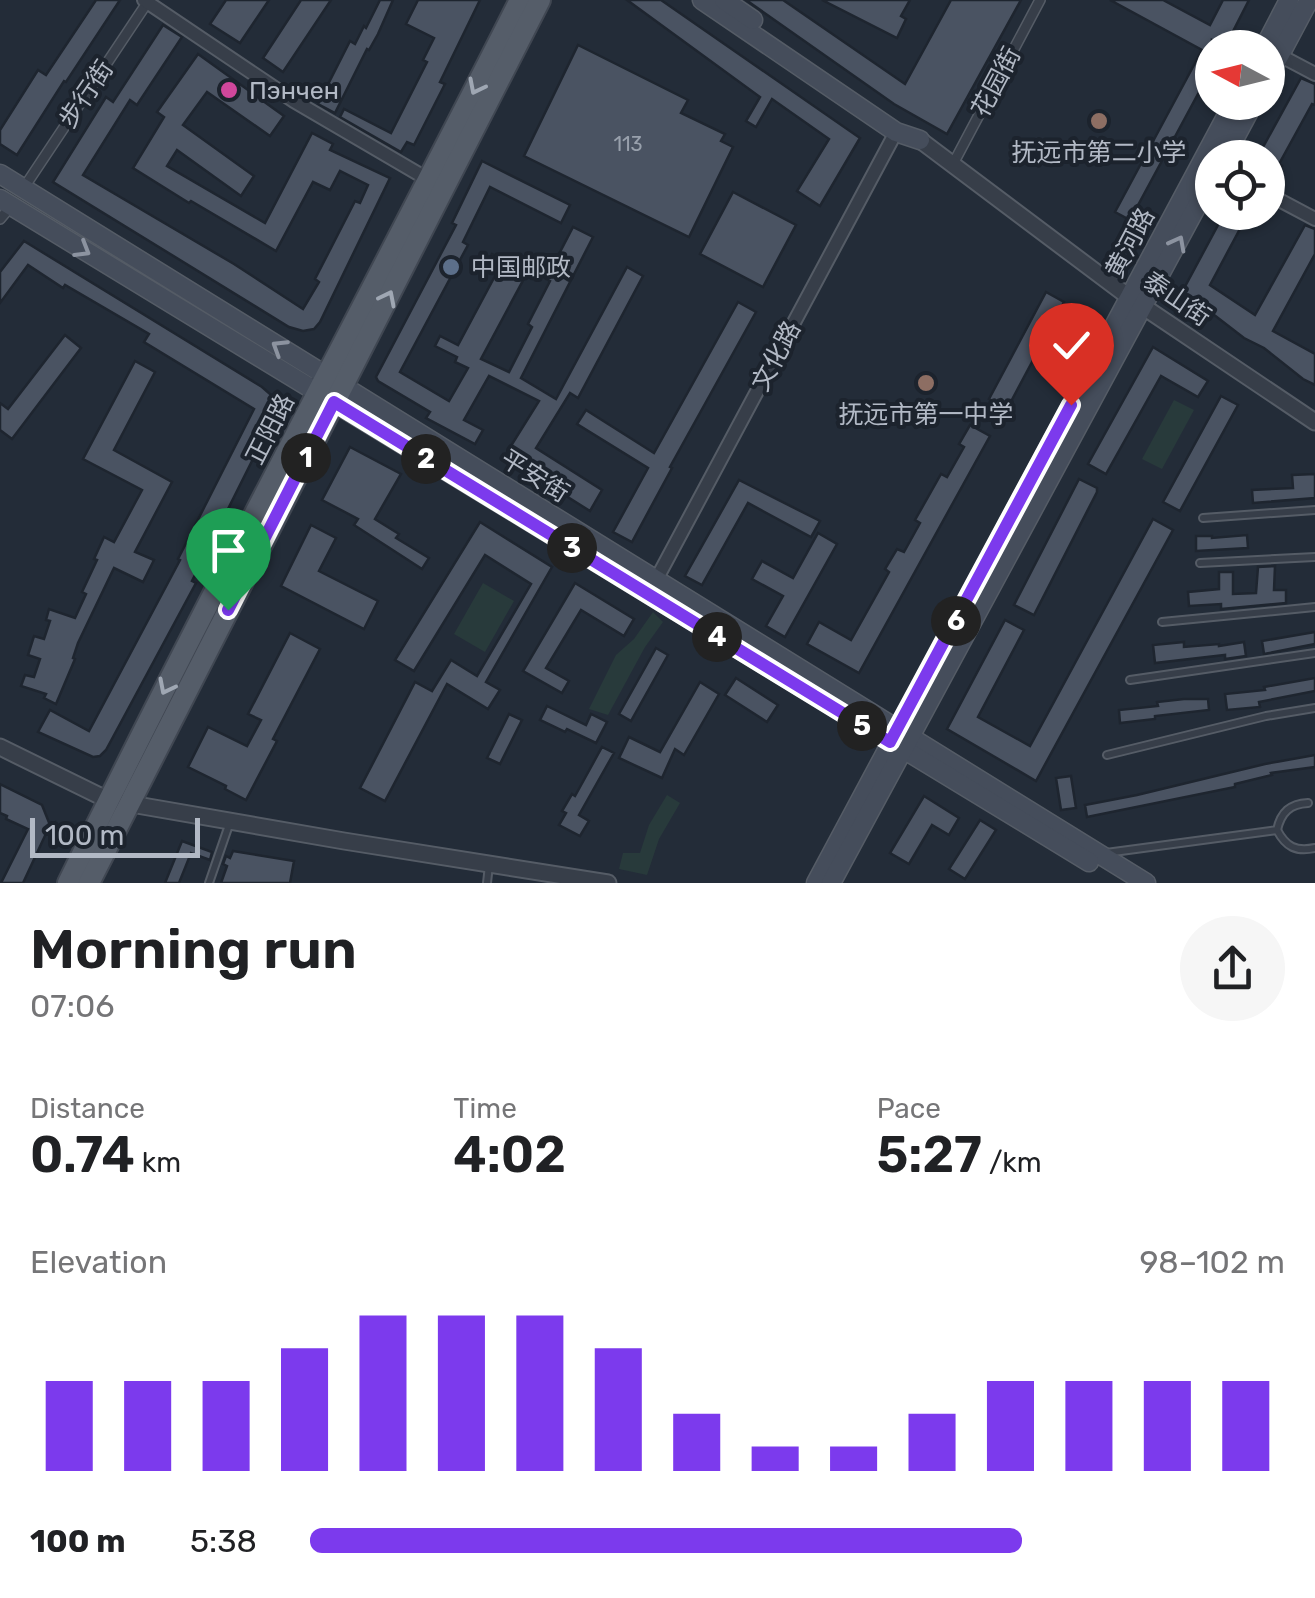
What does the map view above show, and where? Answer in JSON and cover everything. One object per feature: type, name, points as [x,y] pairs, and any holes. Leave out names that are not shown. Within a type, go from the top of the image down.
[{"type":"main road","name":"正阳路","points":[[330,389],[520,0]]},
{"type":"main road","name":"正阳路","points":[[68,883],[119,802],[330,389],[540,0]]},
{"type":"main road","name":"泰山街","points":[[702,0],[896,132],[920,140]]},
{"type":"main road","name":"泰山街","points":[[724,0],[920,140]]},
{"type":"main road","points":[[1279,30],[1289,0]]},
{"type":"main road","points":[[1285,33],[1309,0]]},
{"type":"main road","name":"黄河路","points":[[816,883],[900,741],[1136,302],[1225,120]]},
{"type":"main road","name":"平安街","points":[[0,174],[330,389],[1124,883]]},
{"type":"main road","name":"黄河路","points":[[1136,302],[1195,206]]},
{"type":"main road","name":"平安街","points":[[4,208],[330,389],[656,580],[900,741],[1146,883]]},
{"type":"main road","name":"黄河路","points":[[831,883],[900,741]]},
{"type":"main road","name":"正阳路","points":[[89,883],[119,802]]},
{"type":"street","name":"花园街","points":[[952,164],[1040,0]]},
{"type":"street","points":[[147,1],[294,102],[430,180]]},
{"type":"street","name":"步行街","points":[[4,208],[24,188],[147,1]]},
{"type":"street","points":[[1285,58],[1315,74]]},
{"type":"street","name":"文化路","points":[[656,580],[896,132]]},
{"type":"street","name":"泰山街","points":[[920,140],[1136,302],[1315,422]]},
{"type":"street","points":[[1285,203],[1315,219]]},
{"type":"street","points":[[0,747],[119,802],[602,882]]},
{"type":"lane","points":[[1203,518],[1315,510]]},
{"type":"lane","points":[[1200,563],[1315,557]]},
{"type":"lane","points":[[1162,622],[1315,607]]},
{"type":"lane","points":[[1130,680],[1315,653]]},
{"type":"lane","points":[[1107,754],[1315,708]]},
{"type":"lane","points":[[1308,802],[1286,809],[1277,830],[1290,848],[1315,848]]},
{"type":"lane","points":[[209,883],[230,821]]},
{"type":"lane","points":[[1100,854],[1277,830]]},
{"type":"lane","points":[[487,883],[489,864]]},
{"type":"shaded area","points":[[1174,400],[1194,410],[1162,469],[1142,459]]},
{"type":"shaded area","points":[[483,583],[514,601],[485,652],[454,634]]},
{"type":"shaded area","points":[[653,612],[663,622],[608,715],[589,709],[616,655],[634,639]]},
{"type":"shaded area","points":[[667,795],[680,803],[659,839],[647,875],[619,869],[623,853],[640,853],[649,825]]},
{"type":"building","points":[[96,0],[120,0],[17,155],[0,144],[0,130],[38,70],[46,75]]},
{"type":"building","points":[[226,0],[269,0],[240,43],[210,24]]},
{"type":"building","points":[[301,0],[331,0],[283,72],[263,58]]},
{"type":"building","points":[[380,0],[393,0],[335,113],[318,104],[350,41],[355,44]]},
{"type":"building","points":[[418,0],[480,0],[414,145],[407,142],[401,152],[340,117],[344,109],[391,133],[427,62],[423,60],[434,38],[406,24]]},
{"type":"building","points":[[627,0],[661,0],[860,138],[820,206],[797,191],[829,139],[772,99],[756,127],[746,121],[760,97]]},
{"type":"building","points":[[746,0],[783,0],[905,84],[951,0],[1021,0],[947,134],[894,104]]},
{"type":"building","points":[[822,0],[910,0],[901,16],[906,19],[897,38]]},
{"type":"building","points":[[1110,0],[1163,0],[1210,25],[1223,0],[1249,0],[1234,30],[1195,30],[1195,46]]},
{"type":"building","points":[[163,25],[182,37],[137,105],[130,100],[83,175],[303,309],[355,201],[360,203],[368,185],[340,171],[330,190],[313,182],[276,251],[133,168],[164,117],[157,112],[198,54],[284,116],[270,136],[207,92],[183,125],[254,176],[241,196],[177,150],[167,166],[265,223],[312,133],[333,144],[330,150],[390,178],[314,329],[289,327],[53,182],[106,97],[113,102]]},
{"type":"building","points":[[578,45],[688,100],[681,113],[725,134],[721,141],[733,147],[689,237],[524,156]]},
{"type":"building","points":[[1195,63],[1195,100],[1130,220],[1115,212]]},
{"type":"building","points":[[1301,78],[1315,84],[1315,105],[1312,104],[1285,153],[1285,140],[1267,140],[1278,120],[1285,120],[1285,107]]},
{"type":"building","points":[[482,161],[570,205],[561,223],[490,187],[463,242],[468,245],[400,372],[449,401],[468,368],[455,362],[457,357],[435,346],[440,336],[458,345],[496,274],[485,268],[492,254],[527,273],[481,359],[509,372],[532,327],[528,324],[550,281],[546,279],[573,227],[593,237],[521,378],[556,399],[627,267],[643,276],[578,398],[570,393],[536,448],[602,490],[590,511],[504,457],[539,401],[489,376],[464,420],[483,430],[475,444],[426,418],[430,412],[376,377],[456,225],[452,223]]},
{"type":"building","points":[[733,192],[796,225],[763,287],[700,254]]},
{"type":"building","points":[[1305,225],[1315,229],[1315,254],[1273,331],[1315,354],[1315,385],[1200,304],[1181,294],[1215,230],[1239,230],[1210,285],[1255,315]]},
{"type":"building","points":[[24,241],[262,387],[278,401],[275,415],[192,581],[196,583],[106,750],[93,757],[38,732],[50,710],[89,731],[180,560],[254,409],[144,342],[149,334],[28,265],[0,303],[0,272]]},
{"type":"building","points":[[1046,292],[1064,302],[1007,409],[989,399]]},
{"type":"building","points":[[738,302],[756,312],[632,542],[613,532],[648,468],[577,424],[586,410],[654,453]]},
{"type":"building","points":[[65,335],[81,348],[12,439],[0,430],[0,403],[8,409]]},
{"type":"building","points":[[1153,347],[1208,381],[1198,397],[1161,376],[1106,474],[1088,464]]},
{"type":"building","points":[[135,361],[155,372],[114,450],[172,482],[135,552],[154,560],[143,582],[114,568],[78,643],[56,704],[44,698],[46,694],[21,686],[25,675],[34,677],[40,659],[28,655],[34,636],[44,639],[49,609],[75,618],[104,537],[114,542],[142,490],[83,459]]},
{"type":"building","points":[[1221,396],[1238,405],[1180,511],[1163,502]]},
{"type":"building","points":[[970,425],[990,436],[859,673],[807,644],[819,622],[851,640],[889,572],[885,569],[897,549],[904,552],[920,523],[915,520],[941,474],[947,477],[964,447],[959,444]]},
{"type":"building","points":[[350,447],[401,474],[375,519],[399,534],[396,538],[429,558],[422,569],[354,525],[358,519],[322,500]]},
{"type":"building","points":[[1315,474],[1315,498],[1253,503],[1252,490],[1293,488],[1292,475]]},
{"type":"building","points":[[1079,479],[1097,488],[1097,492],[1034,615],[1014,605]]},
{"type":"building","points":[[739,480],[820,521],[811,537],[748,503],[702,585],[685,576]]},
{"type":"building","points":[[1153,519],[1173,530],[1036,781],[947,729],[1005,620],[1024,630],[978,717],[1030,746]]},
{"type":"building","points":[[480,522],[552,567],[486,682],[500,690],[488,709],[447,684],[385,801],[360,788],[415,682],[432,691],[451,660],[477,676],[531,584],[485,555],[414,671],[395,660]]},
{"type":"building","points":[[311,525],[336,538],[319,571],[378,601],[364,629],[281,586]]},
{"type":"building","points":[[818,533],[837,544],[785,637],[766,626],[783,596],[752,579],[762,561],[793,578]]},
{"type":"building","points":[[1247,535],[1248,548],[1196,551],[1196,536]]},
{"type":"building","points":[[1275,566],[1274,590],[1286,590],[1286,603],[1221,609],[1221,604],[1189,606],[1188,592],[1219,589],[1219,572],[1233,572],[1233,594],[1256,593],[1258,567]]},
{"type":"building","points":[[575,583],[634,619],[624,636],[581,610],[546,668],[569,681],[562,693],[523,671]]},
{"type":"building","points":[[1315,632],[1315,644],[1264,654],[1262,641]]},
{"type":"building","points":[[290,633],[320,649],[246,800],[188,767],[208,727],[247,746],[261,720],[248,714]]},
{"type":"building","points":[[1184,642],[1184,647],[1244,642],[1246,656],[1155,663],[1153,645]]},
{"type":"building","points":[[656,648],[668,655],[631,721],[619,714]]},
{"type":"building","points":[[736,678],[778,705],[767,722],[725,695]]},
{"type":"building","points":[[1315,678],[1315,691],[1259,702],[1260,707],[1227,710],[1225,694],[1265,690],[1264,687]]},
{"type":"building","points":[[700,682],[719,694],[684,755],[675,749],[662,778],[619,758],[629,737],[660,752]]},
{"type":"building","points":[[1208,699],[1209,710],[1120,723],[1119,710]]},
{"type":"building","points":[[547,706],[586,725],[591,714],[607,722],[596,743],[540,720]]},
{"type":"building","points":[[509,714],[522,720],[500,764],[487,758]]},
{"type":"building","points":[[602,747],[614,753],[579,815],[589,821],[580,836],[559,825],[566,813],[562,811],[572,794],[575,796]]},
{"type":"building","points":[[1315,755],[1315,767],[1271,773],[1235,787],[1087,817],[1085,805]]},
{"type":"building","points":[[1071,776],[1076,808],[1061,810],[1056,778]]},
{"type":"building","points":[[0,784],[42,805],[50,825],[23,883],[1,883],[28,829],[0,813]]},
{"type":"building","points":[[924,796],[959,818],[949,835],[932,825],[909,864],[890,853]]},
{"type":"building","points":[[980,820],[996,830],[965,879],[949,869]]},
{"type":"building","points":[[182,841],[212,852],[210,860],[191,853],[179,883],[165,883]]},
{"type":"building","points":[[233,851],[294,861],[290,883],[221,883],[226,856],[230,858]]},
{"type":"place","name":"Пэнчен","points":[[229,90]]},
{"type":"place","name":"抚远市第二小学","points":[[1099,121]]},
{"type":"place","name":"中国邮政","points":[[451,267]]},
{"type":"place","name":"抚远市第一中学","points":[[926,383]]},
{"type":"route","points":[[228,610],[334,402],[890,742],[1071,405]]}]
